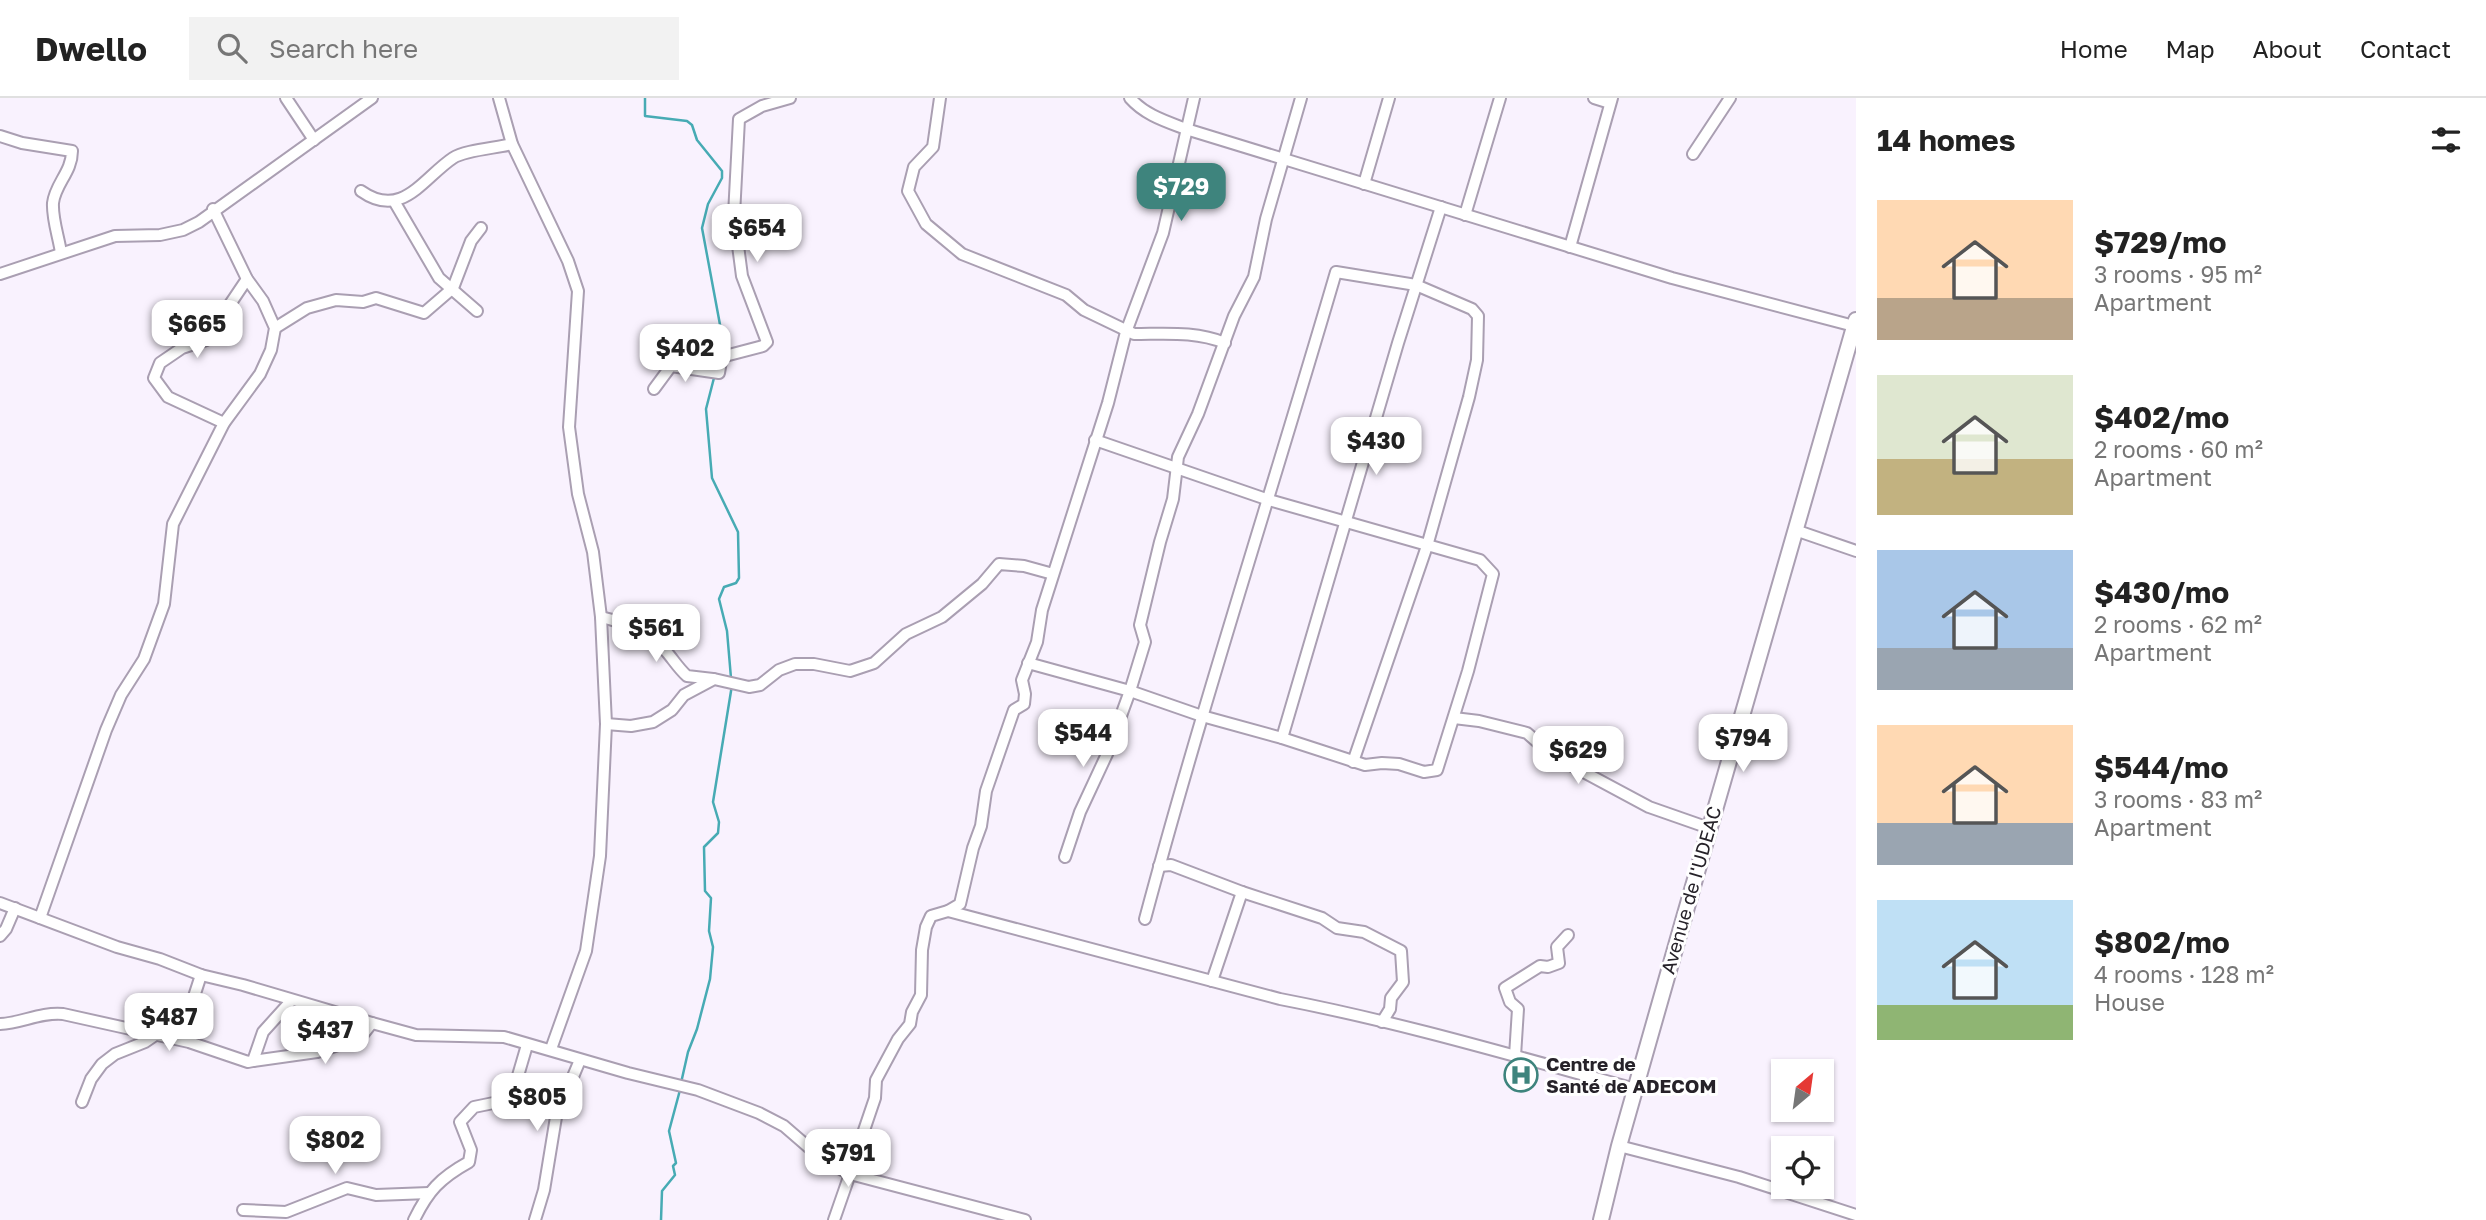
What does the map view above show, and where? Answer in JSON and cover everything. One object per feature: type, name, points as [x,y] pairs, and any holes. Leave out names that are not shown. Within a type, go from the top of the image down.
[{"type":"main road","name":"Avenue de I'UDEAC","points":[[1601,1220],[1619,1146],[1709,828],[1852,348],[1855,323]]},
{"type":"street","points":[[286,98],[314,141]]},
{"type":"street","points":[[0,274],[116,236],[160,235],[183,230],[199,222],[213,209],[372,98]]},
{"type":"street","points":[[499,98],[512,144],[568,261],[578,290],[569,427],[579,494],[593,552],[601,617],[606,724],[600,856],[586,951],[551,1049]]},
{"type":"street","points":[[654,389],[671,366],[716,372],[725,356],[763,346],[767,342],[742,276],[734,215],[739,119],[762,106],[790,98]]},
{"type":"street","points":[[940,98],[933,147],[914,167],[908,191],[926,224],[962,254],[1066,295],[1084,310],[1126,332],[1207,336],[1225,344]]},
{"type":"street","points":[[1130,98],[1152,116],[1186,130],[1672,278],[1855,323]]},
{"type":"street","points":[[834,1220],[850,1174],[851,1159],[858,1148],[875,1098],[876,1080],[898,1039],[910,1024],[912,1012],[921,996],[920,970],[926,927],[932,916],[960,904],[981,826],[986,791],[1014,710],[1024,704],[1022,680],[1037,642],[1042,610],[1108,403],[1126,332],[1163,233],[1194,98]]},
{"type":"street","points":[[1065,857],[1080,812],[1107,754],[1130,691],[1145,642],[1140,625],[1173,499],[1178,457],[1198,414],[1234,316],[1254,277],[1266,219],[1301,98]]},
{"type":"street","points":[[1364,184],[1389,98]]},
{"type":"street","points":[[1465,215],[1500,98]]},
{"type":"street","points":[[1570,247],[1611,100],[1594,98]]},
{"type":"street","points":[[1693,154],[1730,98]]},
{"type":"street","points":[[0,136],[22,143],[72,151],[72,163],[57,188],[53,204],[61,253]]},
{"type":"street","points":[[361,191],[370,197],[394,201],[410,196],[455,156],[512,144]]},
{"type":"street","points":[[394,201],[439,278],[477,310]]},
{"type":"street","points":[[1282,738],[1441,207]]},
{"type":"street","points":[[40,918],[106,730],[121,695],[144,659],[164,604],[173,523],[224,423],[260,374],[271,350],[275,328],[263,301],[247,279],[213,209]]},
{"type":"street","points":[[275,328],[307,308],[336,300],[363,302],[376,298],[424,313],[453,288],[471,241],[481,228]]},
{"type":"street","points":[[1145,919],[1202,716],[1336,272],[1416,285],[1472,309],[1478,316],[1475,374],[1427,546],[1353,762]]},
{"type":"street","points":[[224,423],[168,397],[154,378],[160,363],[182,348],[206,340],[247,279]]},
{"type":"street","points":[[1028,663],[1130,691],[1202,716],[1282,738],[1364,765],[1399,764],[1424,772],[1437,770],[1454,719],[1493,574],[1480,560],[1269,500],[1095,440]]},
{"type":"street","points":[[1796,530],[1856,551]]},
{"type":"street","points":[[601,617],[627,623],[647,635],[666,651],[687,676],[749,687],[760,685],[779,670],[795,664],[814,664],[850,671],[874,663],[906,634],[942,617],[982,584],[999,564],[1024,566],[1053,574]]},
{"type":"street","points":[[606,724],[631,726],[653,722],[672,710],[684,695],[714,679]]},
{"type":"street","points":[[1454,719],[1479,721],[1527,733],[1552,755],[1648,807],[1709,828]]},
{"type":"street","points":[[1159,866],[1171,865],[1322,918],[1337,928],[1363,932],[1401,951],[1403,982],[1391,998],[1390,1009],[1382,1022]]},
{"type":"street","points":[[1212,981],[1242,892]]},
{"type":"street","points":[[0,903],[201,975],[416,1035],[504,1037],[551,1049],[580,1060],[698,1090],[759,1113],[784,1126],[821,1158],[850,1174],[1026,1220]]},
{"type":"street","points":[[0,936],[15,908]]},
{"type":"street","points":[[948,911],[1635,1089]]},
{"type":"street","points":[[1515,1056],[1518,1009],[1510,1002],[1505,988],[1540,966],[1548,968],[1559,963],[1557,947],[1568,935]]},
{"type":"street","points":[[82,1102],[91,1079],[102,1064],[115,1054],[145,1042],[189,1012],[201,975]]},
{"type":"street","points":[[253,1061],[263,1032],[291,1001]]},
{"type":"street","points":[[2,1025],[47,1013],[62,1014],[189,1042],[248,1062],[317,1052],[361,1037],[372,1023]]},
{"type":"street","points":[[414,1220],[429,1193],[445,1175],[469,1162],[471,1150],[460,1122],[474,1107],[508,1100],[527,1045]]},
{"type":"street","points":[[535,1220],[544,1190],[556,1117],[580,1060]]},
{"type":"street","points":[[1619,1146],[1739,1177],[1856,1216]]},
{"type":"street","points":[[243,1210],[285,1212],[347,1188],[376,1195],[429,1193]]},
{"type":"waterway","points":[[645,98],[645,116],[687,121],[692,125],[697,140],[722,171],[722,178],[708,204],[702,228],[721,330],[718,357]]},
{"type":"waterway","points":[[715,374],[706,409],[712,478],[738,532],[739,578],[736,583],[724,587],[719,599],[727,631],[731,678]]},
{"type":"waterway","points":[[681,1083],[710,979],[713,947],[709,931],[711,898],[705,891],[704,847],[718,833],[719,822],[713,802],[732,685]]},
{"type":"waterway","points":[[661,1220],[662,1191],[675,1175],[673,1166],[676,1163],[669,1131],[680,1090]]},
{"type":"place","name":"Centre de Santé de ADECOM","points":[[1521,1075]]}]
